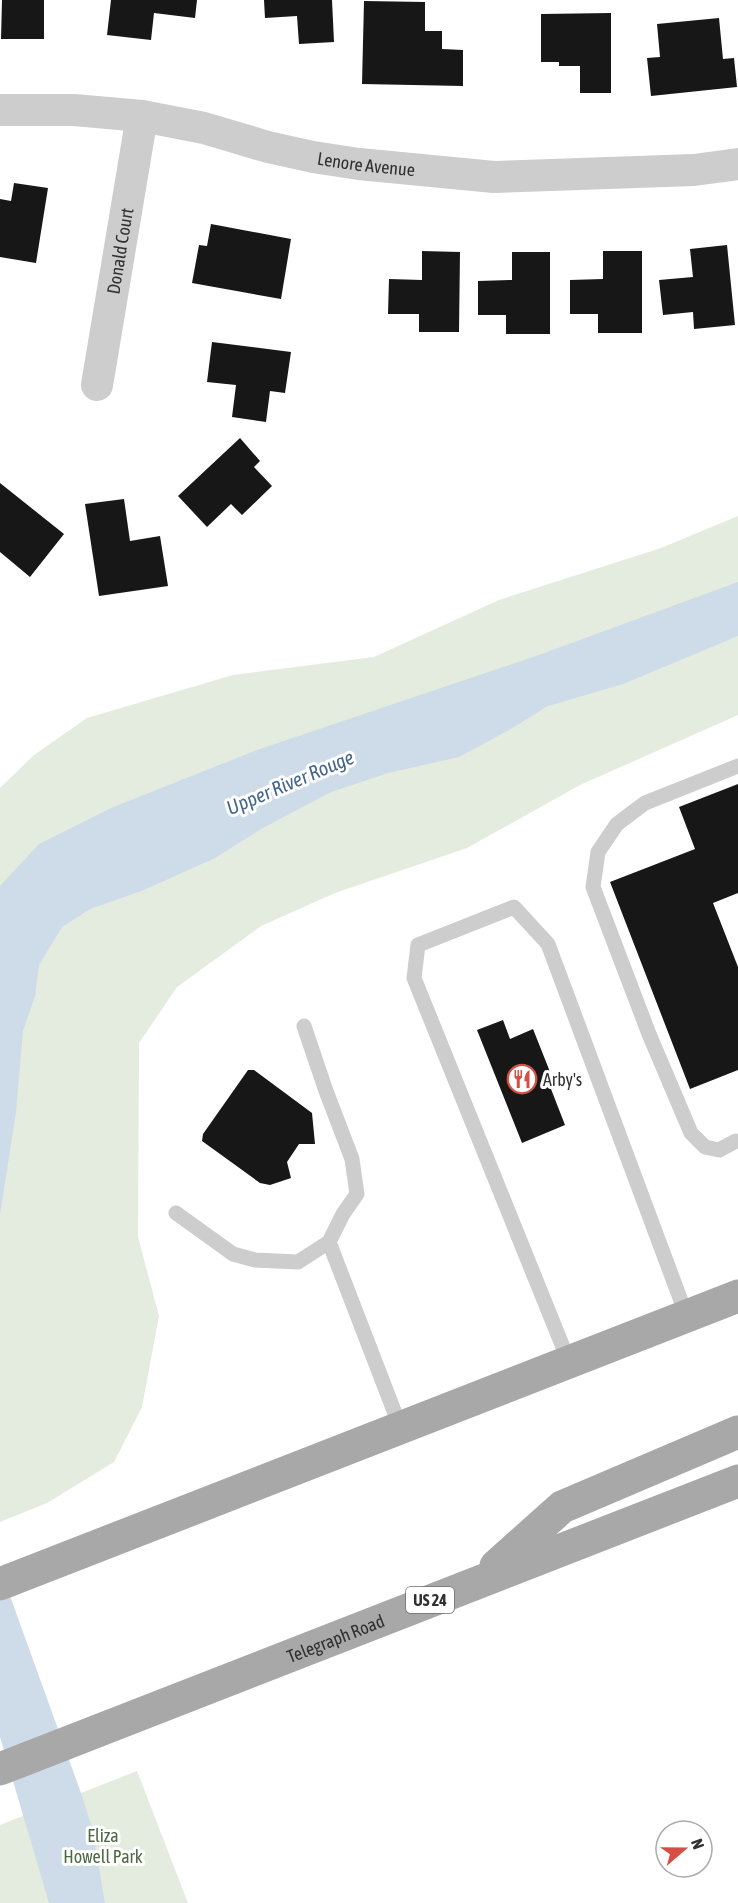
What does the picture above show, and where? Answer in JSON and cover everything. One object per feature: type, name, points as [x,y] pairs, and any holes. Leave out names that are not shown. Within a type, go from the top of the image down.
[{"type":"main road","points":[[0,1584],[738,1296]]},
{"type":"main road","points":[[479,1581],[562,1508],[738,1432]]},
{"type":"main road","name":"Telegraph Road","points":[[0,1769],[738,1481]]},
{"type":"street","name":"Lenore Avenue","points":[[0,110],[74,110],[142,116],[204,128],[268,147],[314,157],[359,164],[494,177],[694,170],[738,164]]},
{"type":"street","name":"Donald Court","points":[[97,385],[142,116]]},
{"type":"lane","points":[[737,1143],[719,1150],[705,1147],[691,1133],[649,1034],[592,887],[598,852],[617,824],[645,803],[738,766]]},
{"type":"lane","points":[[569,1362],[414,978],[418,945],[514,907],[548,944],[687,1317]]},
{"type":"lane","points":[[176,1213],[233,1254],[255,1260],[298,1262],[329,1242],[343,1214],[357,1194],[352,1159],[304,1026]]},
{"type":"lane","points":[[329,1242],[400,1429]]},
{"type":"green space","points":[[738,516],[738,715],[580,785],[467,848],[335,893],[261,926],[177,987],[139,1043],[138,1237],[159,1316],[142,1407],[114,1462],[47,1503],[0,1522],[0,788],[34,755],[87,718],[233,675],[374,657],[499,600],[661,548]]},
{"type":"green space","name":"Eliza Howell Park","points":[[137,1771],[188,1903],[0,1903],[0,1825]]},
{"type":"water","name":"Upper River Rouge","points":[[738,582],[738,636],[623,684],[548,706],[459,757],[388,773],[331,792],[261,829],[215,858],[144,890],[90,909],[62,927],[39,965],[35,996],[23,1031],[16,1112],[0,1215],[0,886],[39,844],[111,808],[257,750],[539,655]]},
{"type":"water","points":[[0,1568],[92,1828],[105,1903],[49,1903],[0,1737]]},
{"type":"building","points":[[2,0],[44,0],[44,39],[1,39]]},
{"type":"building","points":[[111,0],[197,0],[195,18],[154,13],[151,40],[107,35]]},
{"type":"building","points":[[264,0],[332,0],[334,42],[299,44],[297,16],[265,18]]},
{"type":"building","points":[[364,1],[425,2],[425,31],[442,31],[442,49],[463,50],[463,86],[362,84]]},
{"type":"building","points":[[611,13],[611,93],[580,93],[580,66],[559,66],[559,62],[541,62],[541,14]]},
{"type":"building","points":[[719,18],[723,59],[734,58],[737,87],[651,96],[647,58],[660,57],[657,24]]},
{"type":"building","points":[[14,183],[48,188],[36,263],[0,257],[0,199],[11,201]]},
{"type":"building","points":[[211,224],[291,239],[281,299],[192,283],[199,245],[207,246]]},
{"type":"building","points":[[727,245],[735,325],[694,329],[693,312],[663,315],[659,280],[693,277],[690,249]]},
{"type":"building","points":[[422,251],[460,252],[459,332],[419,332],[419,314],[388,314],[389,279],[422,280]]},
{"type":"building","points":[[603,251],[642,251],[642,333],[598,333],[598,314],[570,314],[570,280],[603,279]]},
{"type":"building","points":[[512,252],[550,252],[550,334],[506,334],[506,315],[478,315],[478,281],[512,280]]},
{"type":"building","points":[[212,342],[291,352],[285,393],[270,391],[266,422],[232,417],[236,385],[207,382]]},
{"type":"building","points":[[240,438],[260,461],[254,467],[272,486],[242,515],[231,504],[207,527],[178,496]]},
{"type":"building","points":[[0,483],[64,534],[30,577],[0,552]]},
{"type":"building","points":[[124,499],[130,541],[160,536],[168,586],[99,596],[85,504]]},
{"type":"building","points":[[738,784],[738,893],[713,903],[738,967],[738,1070],[690,1089],[610,882],[695,849],[679,807]]},
{"type":"building","points":[[503,1020],[510,1039],[533,1029],[556,1087],[551,1089],[565,1125],[522,1143],[477,1030]]},
{"type":"building","points":[[248,1070],[254,1070],[312,1113],[315,1144],[299,1144],[287,1162],[291,1178],[270,1185],[260,1183],[202,1141],[203,1134]]},
{"type":"place","name":"Arby's","points":[[522,1079]]}]
